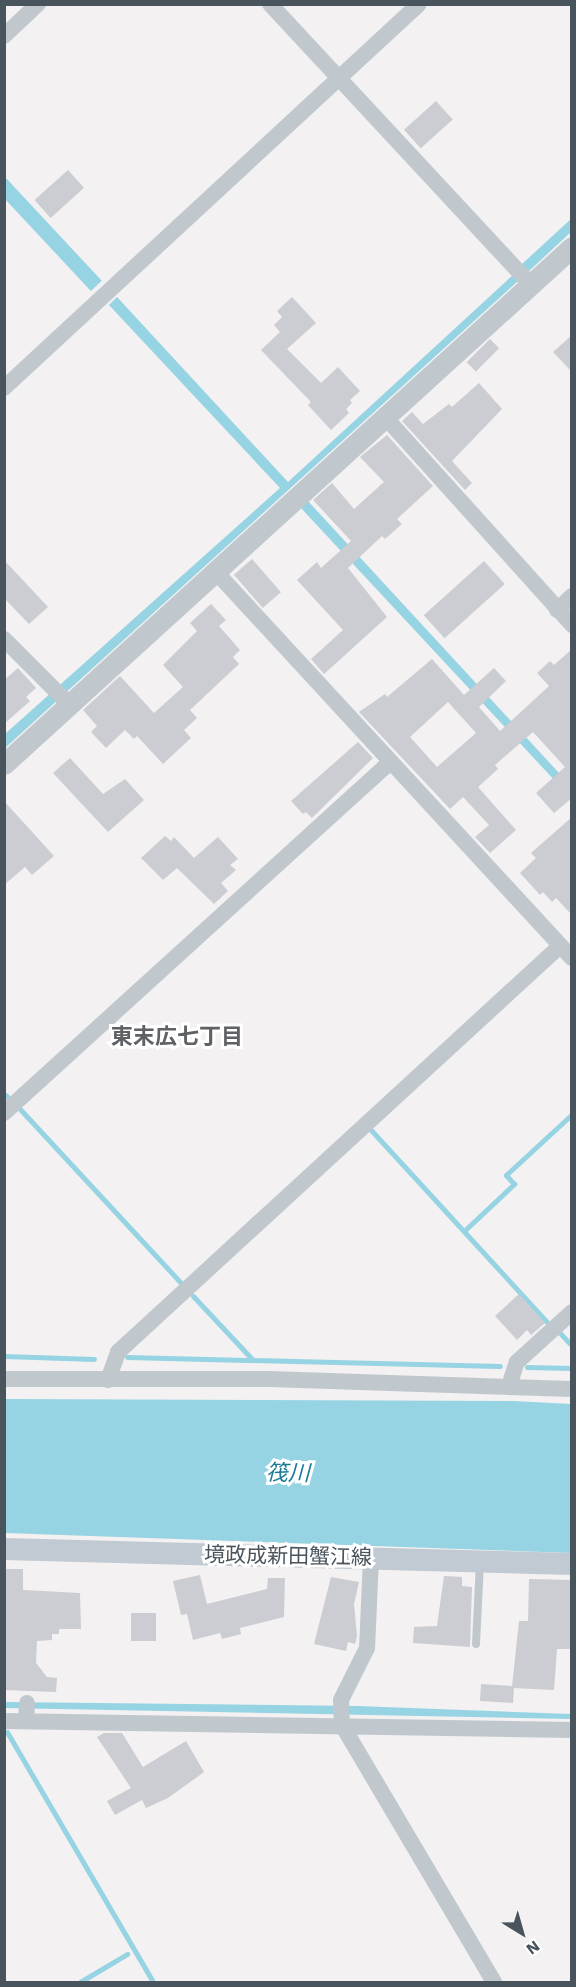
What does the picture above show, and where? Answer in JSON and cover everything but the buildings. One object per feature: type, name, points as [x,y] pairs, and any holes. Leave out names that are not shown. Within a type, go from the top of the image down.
[{"type":"main road","name":"境政成新田蟹江線","points":[[4,1549],[572,1564]]},
{"type":"street","points":[[4,36],[38,4]]},
{"type":"street","points":[[270,4],[531,285]]},
{"type":"street","points":[[4,388],[419,4]]},
{"type":"street","points":[[4,764],[62,697],[216,572],[572,247]]},
{"type":"street","points":[[385,417],[572,625]]},
{"type":"street","points":[[216,572],[389,763],[572,958]]},
{"type":"street","points":[[557,609],[572,596]]},
{"type":"street","points":[[4,639],[62,697]]},
{"type":"street","points":[[4,1113],[389,763]]},
{"type":"street","points":[[108,1380],[118,1352],[560,946]]},
{"type":"street","points":[[508,1386],[517,1362],[572,1312]]},
{"type":"street","points":[[4,1379],[508,1386],[572,1389]]},
{"type":"street","points":[[371,1558],[367,1648],[341,1700],[342,1725],[494,1983]]},
{"type":"street","points":[[4,1721],[26,1713],[342,1725],[572,1730]]},
{"type":"lane","points":[[476,1644],[480,1561]]},
{"type":"water","points":[[5,177],[102,281],[91,291],[4,198]]},
{"type":"water","points":[[571,219],[571,232],[529,271],[522,264]]},
{"type":"water","points":[[514,274],[519,280],[5,748],[5,734],[280,488],[109,305],[117,297],[288,482]]},
{"type":"water","points":[[307,500],[571,786],[571,798],[300,507]]},
{"type":"water","name":"筏川","points":[[5,1399],[513,1401],[571,1404],[571,1553],[5,1533]]},
{"type":"water","points":[[5,1702],[357,1706],[571,1714],[572,1719],[5,1708]]},
{"type":"waterway","points":[[4,1094],[9,1098]]},
{"type":"waterway","points":[[19,1108],[182,1284]]},
{"type":"waterway","points":[[464,1231],[514,1184],[506,1175],[572,1114]]},
{"type":"waterway","points":[[371,1130],[548,1323]]},
{"type":"waterway","points":[[193,1296],[252,1359]]},
{"type":"waterway","points":[[560,1333],[572,1346]]},
{"type":"waterway","points":[[4,1356],[94,1359]]},
{"type":"waterway","points":[[127,1357],[500,1366]]},
{"type":"waterway","points":[[527,1367],[572,1368]]},
{"type":"waterway","points":[[7,1732],[153,1982]]},
{"type":"waterway","points":[[80,1982],[127,1954]]},
{"type":"district","name":"東末広七丁目","points":[[177,1037]]}]
